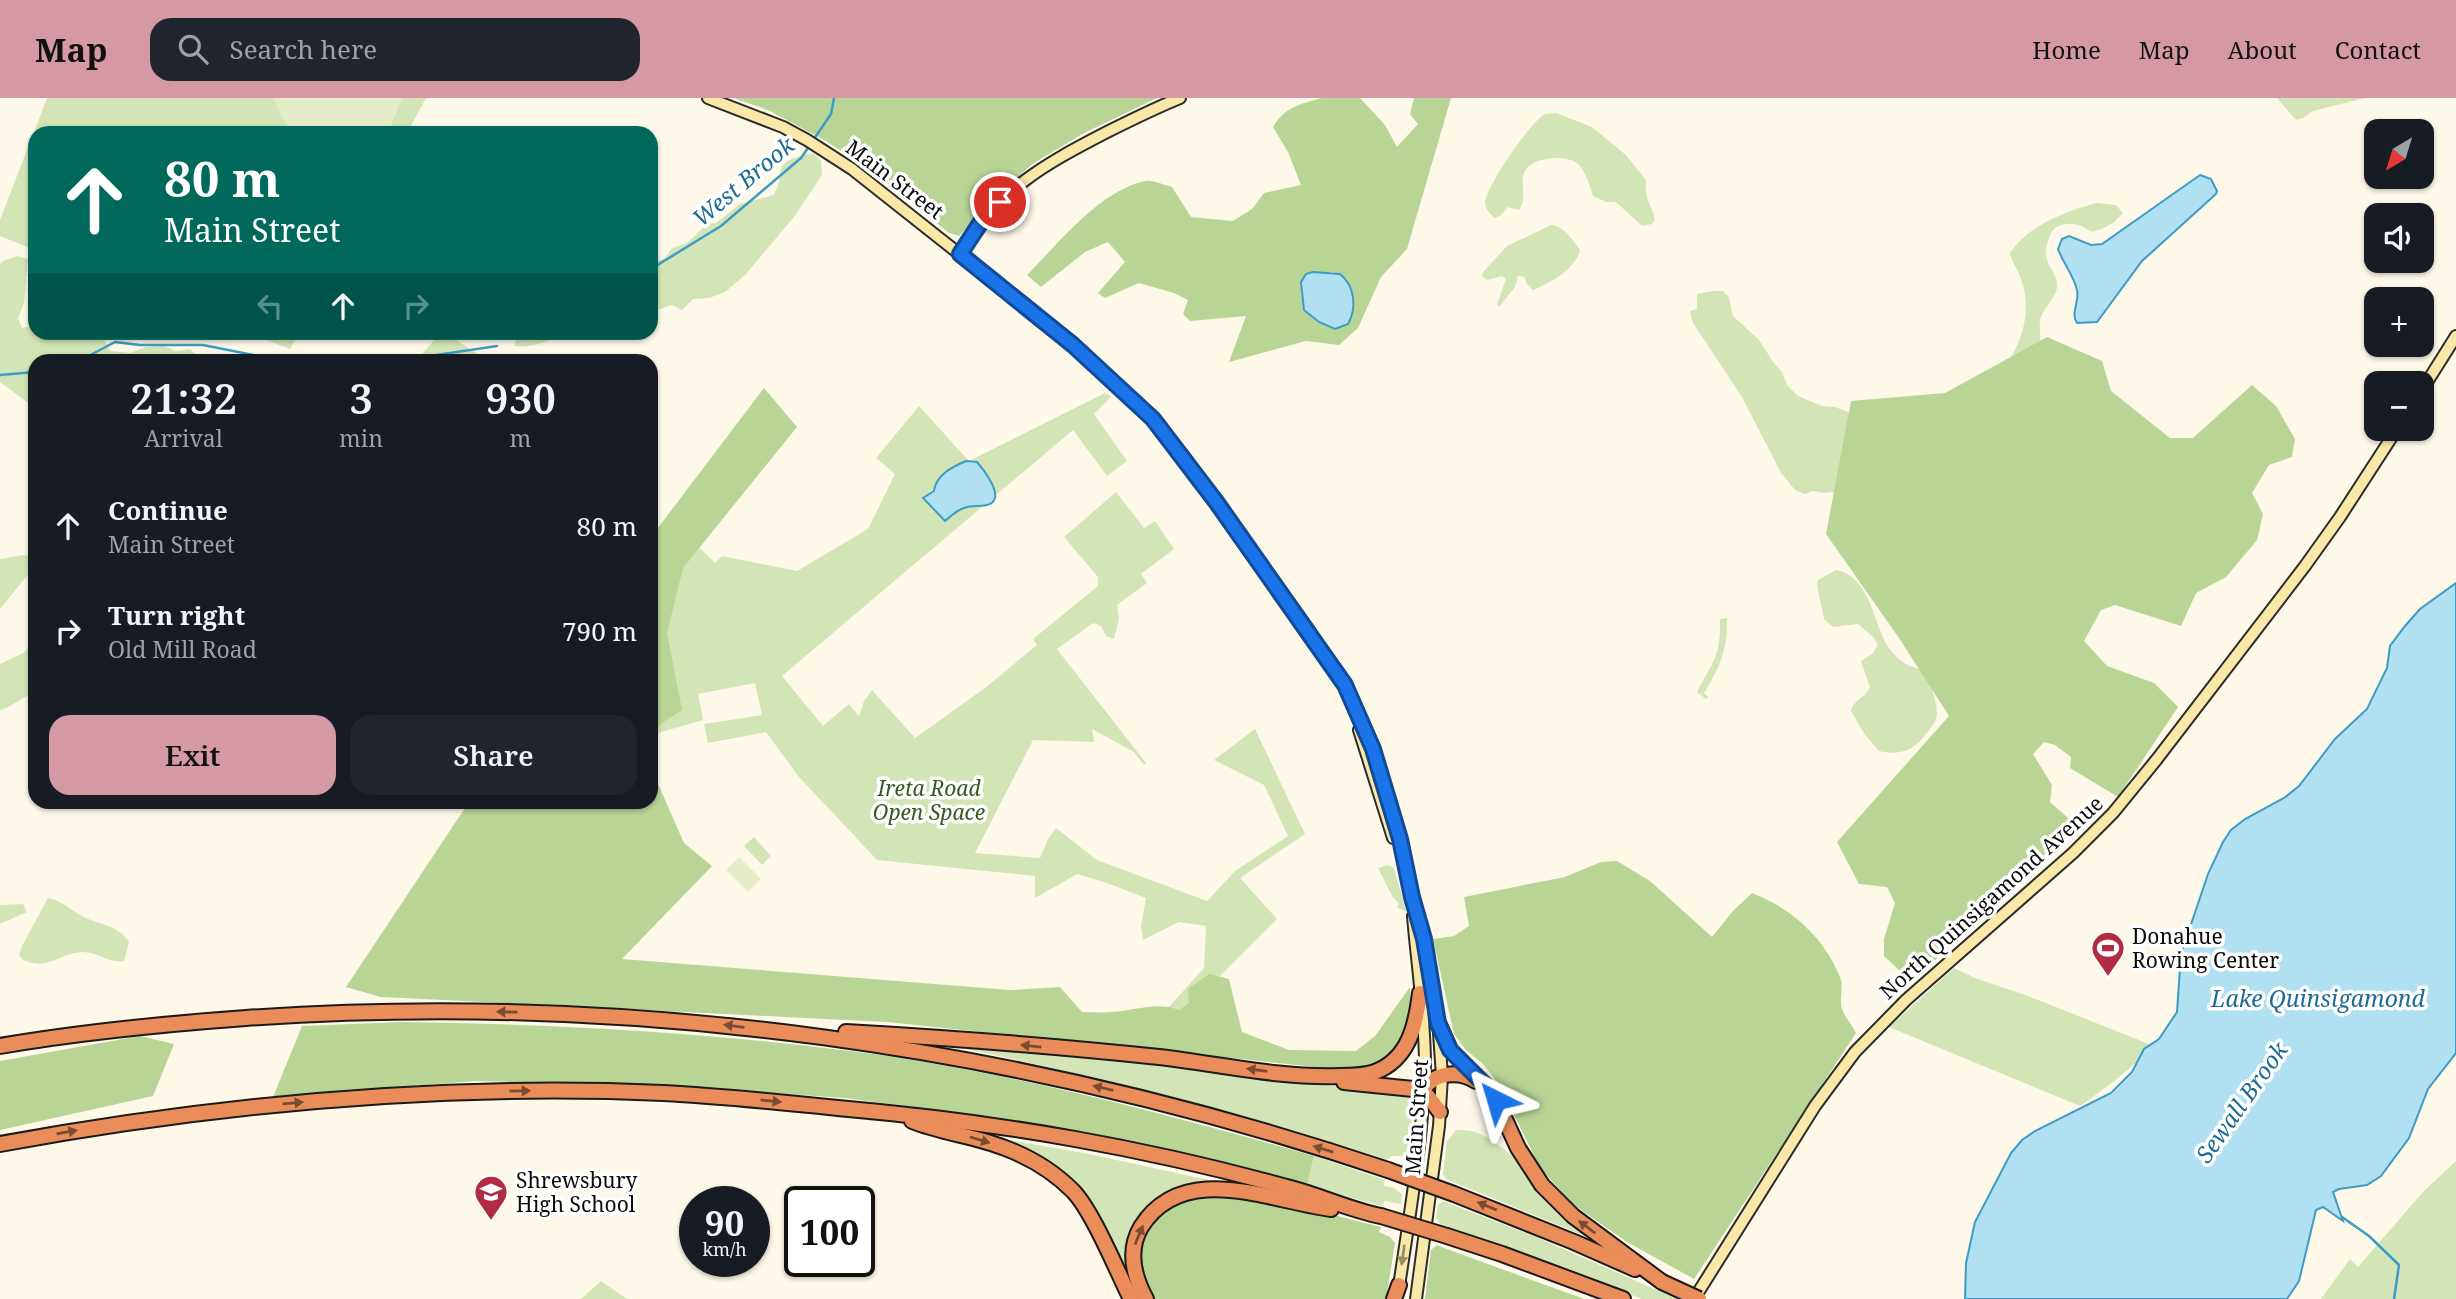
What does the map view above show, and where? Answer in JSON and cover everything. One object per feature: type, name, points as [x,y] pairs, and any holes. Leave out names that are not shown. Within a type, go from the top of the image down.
[{"type":"highway","points":[[1303,1077],[1355,1076],[1377,1071],[1388,1065],[1404,1050],[1414,1031],[1420,993]]},
{"type":"highway","points":[[0,1046],[143,1027],[358,1012],[516,1012],[615,1016],[765,1030],[901,1048],[1066,1080],[1237,1122],[1454,1194],[1574,1242],[1697,1299]]},
{"type":"highway","points":[[1438,1023],[1450,1050],[1491,1093],[1518,1148],[1552,1196],[1589,1228],[1662,1282]]},
{"type":"highway","points":[[765,1030],[811,1029],[1160,1058],[1423,1090],[1440,1112]]},
{"type":"highway","points":[[1423,1090],[1428,1082],[1454,1074],[1469,1077],[1491,1093]]},
{"type":"highway","points":[[0,1144],[202,1112],[429,1093],[662,1093],[891,1113],[1074,1139],[1295,1189],[1502,1254],[1623,1299]]},
{"type":"highway","points":[[891,1113],[928,1128],[1005,1148],[1046,1169],[1077,1196],[1131,1299]]},
{"type":"highway","points":[[1146,1299],[1134,1273],[1135,1240],[1139,1230],[1156,1209],[1164,1202],[1187,1192],[1211,1189],[1229,1191],[1376,1215]]},
{"type":"main road","name":"Main Street","points":[[708,98],[760,117],[811,142],[863,177],[1073,345],[1153,419],[1182,454],[1323,651],[1357,725],[1387,821],[1404,863],[1424,939],[1438,1023],[1442,1076],[1440,1112],[1416,1299]]},
{"type":"main road","points":[[960,254],[973,232],[990,212],[1037,170],[1180,98]]},
{"type":"main road","points":[[2434,371],[2456,336]]},
{"type":"main road","name":"North Quinsigamond Avenue","points":[[1697,1299],[1815,1106],[1855,1052],[1899,1007],[2065,860],[2113,813],[2320,545],[2389,441]]},
{"type":"main road","name":"Main Street","points":[[1335,673],[1345,685],[1363,722],[1403,849],[1404,863]]},
{"type":"main road","points":[[1372,772],[1387,796]]},
{"type":"main road","name":"Main Street","points":[[1397,1294],[1423,1090],[1424,1019],[1412,897]]},
{"type":"green space","points":[[47,98],[426,98],[411,126],[36,126]]},
{"type":"green space","points":[[273,98],[402,98],[391,126],[289,126]]},
{"type":"green space","points":[[734,98],[1157,98],[1084,133],[1034,163],[1008,185],[959,236],[949,233],[869,169],[826,141],[770,111]]},
{"type":"green space","points":[[1322,98],[1360,98],[1385,125],[1397,147],[1418,124],[1410,114],[1414,98],[1451,98],[1407,249],[1381,277],[1358,328],[1339,345],[1306,341],[1229,362],[1246,316],[1190,321],[1183,314],[1188,300],[1139,283],[1105,298],[1098,293],[1125,262],[1108,242],[1085,252],[1041,287],[1027,275],[1081,219],[1129,186],[1149,181],[1172,187],[1191,217],[1233,221],[1252,209],[1264,193],[1301,185],[1288,152],[1273,127],[1288,111]],"holes":[[[1313,272],[1334,272],[1353,304],[1350,321],[1326,326],[1305,309],[1301,282]]]},
{"type":"green space","points":[[2277,98],[2365,98],[2313,111],[2296,120]]},
{"type":"green space","points":[[1556,113],[1592,127],[1626,155],[1646,180],[1647,197],[1655,220],[1652,224],[1642,226],[1616,202],[1606,202],[1593,196],[1579,165],[1560,158],[1538,161],[1527,168],[1519,210],[1508,207],[1500,216],[1494,218],[1487,210],[1485,204],[1492,185],[1520,142],[1538,119],[1545,114]]},
{"type":"green space","points":[[28,147],[28,247],[0,236],[0,220]]},
{"type":"green space","points":[[814,154],[821,161],[822,175],[794,217],[745,275],[725,292],[709,298],[693,299],[682,310],[672,305],[658,309],[658,261],[665,258],[672,248],[687,243],[707,224],[716,223],[740,204],[774,195],[783,165],[795,158]]},
{"type":"green space","points":[[2096,203],[2116,205],[2123,213],[2113,223],[2091,232],[2081,226],[2069,224],[2053,230],[2046,253],[2057,287],[2041,316],[2040,343],[2010,359],[2023,330],[2026,299],[2010,253],[2037,227],[2060,215]]},
{"type":"green space","points":[[1551,225],[1564,231],[1580,250],[1573,264],[1554,280],[1533,290],[1524,277],[1518,276],[1515,287],[1500,306],[1497,305],[1506,279],[1502,276],[1487,280],[1482,276],[1484,271],[1507,246]]},
{"type":"green space","points":[[17,256],[28,259],[24,303],[18,318],[22,328],[28,327],[28,340],[104,340],[111,351],[130,353],[146,347],[164,346],[176,351],[190,349],[195,354],[28,354],[27,402],[0,382],[0,264]]},
{"type":"green space","points":[[1723,291],[1729,297],[1733,316],[1759,340],[1782,372],[1787,385],[1798,396],[1885,426],[1856,489],[1824,493],[1813,491],[1805,494],[1795,490],[1781,473],[1742,397],[1693,323],[1690,311],[1697,309],[1697,294]]},
{"type":"green space","points":[[2047,337],[2102,361],[2111,391],[2170,438],[2193,438],[2252,385],[2276,406],[2295,439],[2292,457],[2269,465],[2252,493],[2263,514],[2257,540],[2226,577],[2196,593],[2181,626],[2115,605],[2101,610],[2084,641],[2107,666],[2154,683],[2178,707],[2118,797],[2070,768],[2071,757],[2055,745],[2044,742],[2033,754],[2052,785],[2050,802],[2076,825],[2056,851],[1920,974],[1902,973],[1884,956],[1884,939],[1895,903],[1887,887],[1859,884],[1837,842],[1949,716],[1899,638],[1826,534],[1851,401],[1945,393]]},
{"type":"green space","points":[[266,340],[295,340],[290,349]]},
{"type":"green space","points":[[434,340],[456,340],[478,354],[422,354]]},
{"type":"green space","points":[[516,340],[549,340],[540,344],[514,346]]},
{"type":"green space","points":[[764,388],[797,427],[683,568],[667,633],[682,710],[658,725],[658,528]]},
{"type":"green space","name":"Ireta Road Open Space","points":[[1105,393],[1111,397],[1094,414],[1127,461],[1107,476],[1073,430],[782,676],[823,726],[849,704],[859,716],[864,701],[872,690],[915,738],[985,688],[1037,645],[1033,639],[1098,586],[1098,577],[1064,537],[1116,492],[1144,528],[1155,521],[1174,549],[1141,574],[1147,583],[1117,605],[1119,618],[1114,639],[1106,636],[1101,626],[1093,623],[1057,649],[1146,763],[1144,765],[1134,752],[1092,729],[1094,742],[1033,740],[975,853],[1040,858],[1056,828],[1097,860],[1207,901],[1235,871],[1288,836],[1264,785],[1214,760],[1255,729],[1305,834],[1240,878],[1277,919],[1178,1018],[1160,1017],[1204,968],[1206,926],[1179,922],[1143,940],[1141,927],[1146,898],[1104,882],[1077,874],[1035,898],[1035,876],[877,860],[799,777],[766,732],[708,743],[704,724],[762,715],[755,683],[698,694],[703,720],[658,733],[658,571],[689,537],[715,563],[722,556],[797,571],[868,529],[895,474],[876,458],[919,406],[969,461]]},
{"type":"green space","points":[[28,556],[28,575],[0,609],[0,559]]},
{"type":"green space","points":[[1836,570],[1847,574],[1863,590],[1891,651],[1901,661],[1925,672],[1929,677],[1937,710],[1936,720],[1923,738],[1909,749],[1892,753],[1879,751],[1865,735],[1851,711],[1870,687],[1861,661],[1872,654],[1878,645],[1858,624],[1833,627],[1824,619],[1818,580]]},
{"type":"green space","points":[[1727,618],[1724,648],[1719,666],[1704,693],[1708,697],[1706,699],[1697,692],[1717,650],[1720,619]]},
{"type":"green space","points":[[28,648],[28,695],[0,710],[0,664],[25,652]]},
{"type":"green space","points":[[658,784],[684,843],[712,866],[622,959],[1010,990],[1060,987],[1082,1012],[1120,1011],[1154,1006],[1179,1010],[1189,1003],[1188,989],[1209,974],[1229,979],[1242,1032],[1289,1050],[1356,1051],[1375,1036],[1410,987],[1411,1015],[1403,1036],[1389,1058],[1372,1066],[1345,1070],[887,1022],[381,997],[346,987],[464,809],[658,809]]},
{"type":"green space","points":[[754,837],[771,856],[762,865],[744,846]]},
{"type":"green space","points":[[739,857],[761,879],[748,892],[726,870]]},
{"type":"green space","points":[[1617,861],[1650,881],[1712,937],[1752,893],[1793,916],[1815,937],[1833,963],[1841,981],[1842,1009],[1856,1033],[1694,1279],[1627,1242],[1571,1203],[1539,1166],[1499,1084],[1454,1034],[1433,939],[1454,936],[1469,926],[1464,897],[1565,877],[1601,862]]},
{"type":"green space","points":[[1388,865],[1394,868],[1406,910],[1404,911],[1397,907],[1399,904],[1378,868]]},
{"type":"green space","points":[[48,898],[125,936],[129,942],[124,961],[113,961],[81,952],[40,964],[23,960],[19,955],[22,946]]},
{"type":"green space","points":[[23,904],[27,912],[0,924],[0,905]]},
{"type":"green space","points":[[1954,968],[2154,1046],[2118,1078],[2080,1106],[1889,1027]]},
{"type":"green space","points":[[402,1022],[571,1027],[683,1034],[794,1044],[909,1059],[1084,1095],[1314,1156],[1307,1186],[1140,1143],[1013,1120],[844,1098],[655,1085],[475,1081],[273,1097],[302,1026]]},
{"type":"green space","points":[[140,1036],[174,1044],[153,1096],[0,1130],[0,1061]]},
{"type":"green space","points":[[971,1047],[1118,1060],[1413,1096],[1415,1098],[1407,1156],[1391,1156],[1387,1160],[1232,1113],[1076,1073],[970,1050]]},
{"type":"green space","points":[[1456,1130],[1478,1133],[1509,1153],[1585,1233],[1583,1235],[1446,1179],[1443,1174],[1447,1141]]},
{"type":"green space","points":[[1003,1139],[1089,1154],[1222,1183],[1136,1299],[1073,1187],[1002,1142]]},
{"type":"green space","points":[[1314,1156],[1385,1180],[1384,1186],[1394,1188],[1402,1194],[1401,1204],[1384,1201],[1382,1206],[1307,1186]]},
{"type":"green space","points":[[2456,1161],[2456,1299],[2321,1299],[2350,1259],[2358,1267],[2423,1192]]},
{"type":"green space","points":[[1209,1194],[1310,1209],[1381,1227],[1379,1232],[1390,1237],[1395,1243],[1386,1299],[1149,1299],[1143,1286],[1139,1259],[1145,1234],[1161,1212],[1172,1204]]},
{"type":"green space","points":[[1443,1201],[1536,1237],[1677,1299],[1642,1299],[1541,1259],[1440,1224],[1436,1217],[1438,1205]]},
{"type":"green space","points":[[1437,1245],[1584,1299],[1425,1299],[1431,1250]]},
{"type":"green space","points":[[601,1281],[627,1299],[581,1299]]},
{"type":"water","points":[[2200,175],[2211,179],[2216,194],[2142,261],[2097,322],[2077,323],[2074,315],[2077,290],[2058,249],[2062,239],[2069,236],[2091,245],[2102,244]]},
{"type":"water","points":[[1306,274],[1340,274],[1345,279],[1353,298],[1353,311],[1348,324],[1335,329],[1319,322],[1304,310],[1301,282]]},
{"type":"water","points":[[966,461],[977,462],[992,484],[995,497],[993,502],[987,505],[961,509],[945,521],[923,498],[934,491],[935,485],[945,472]]},
{"type":"water","name":"Lake Quinsigamond","points":[[2456,583],[2456,1053],[2428,1089],[2409,1138],[2381,1176],[2367,1185],[2333,1192],[2343,1221],[2323,1207],[2316,1210],[2299,1281],[2287,1299],[1965,1299],[1966,1263],[1975,1222],[2011,1153],[2022,1140],[2035,1131],[2111,1093],[2132,1072],[2144,1049],[2159,1039],[2177,1012],[2181,954],[2208,874],[2231,830],[2299,786],[2335,739],[2367,709],[2387,668],[2390,646],[2405,626],[2420,609]]},
{"type":"waterway","name":"West Brook","points":[[814,139],[831,114],[834,98]]},
{"type":"waterway","name":"West Brook","points":[[658,265],[721,226],[801,158],[810,145]]},
{"type":"waterway","name":"West Brook","points":[[92,354],[115,342],[140,345],[203,345],[248,354]]},
{"type":"waterway","name":"West Brook","points":[[443,354],[497,346]]},
{"type":"waterway","name":"West Brook","points":[[0,375],[28,373]]},
{"type":"waterway","points":[[2342,1217],[2369,1236],[2399,1265],[2394,1299]]},
{"type":"place","name":"Donahue Rowing Center","points":[[2108,978]]},
{"type":"place","name":"Shrewsbury High School","points":[[491,1222]]},
{"type":"route","points":[[1000,202],[973,232],[960,254],[1073,345],[1143,407],[1182,454],[1345,685],[1373,749],[1403,849],[1404,863],[1424,939],[1438,1023],[1450,1050],[1496,1100]]},
{"type":"water label","name":"Sewall Brook","points":[[2241,1102]]}]
